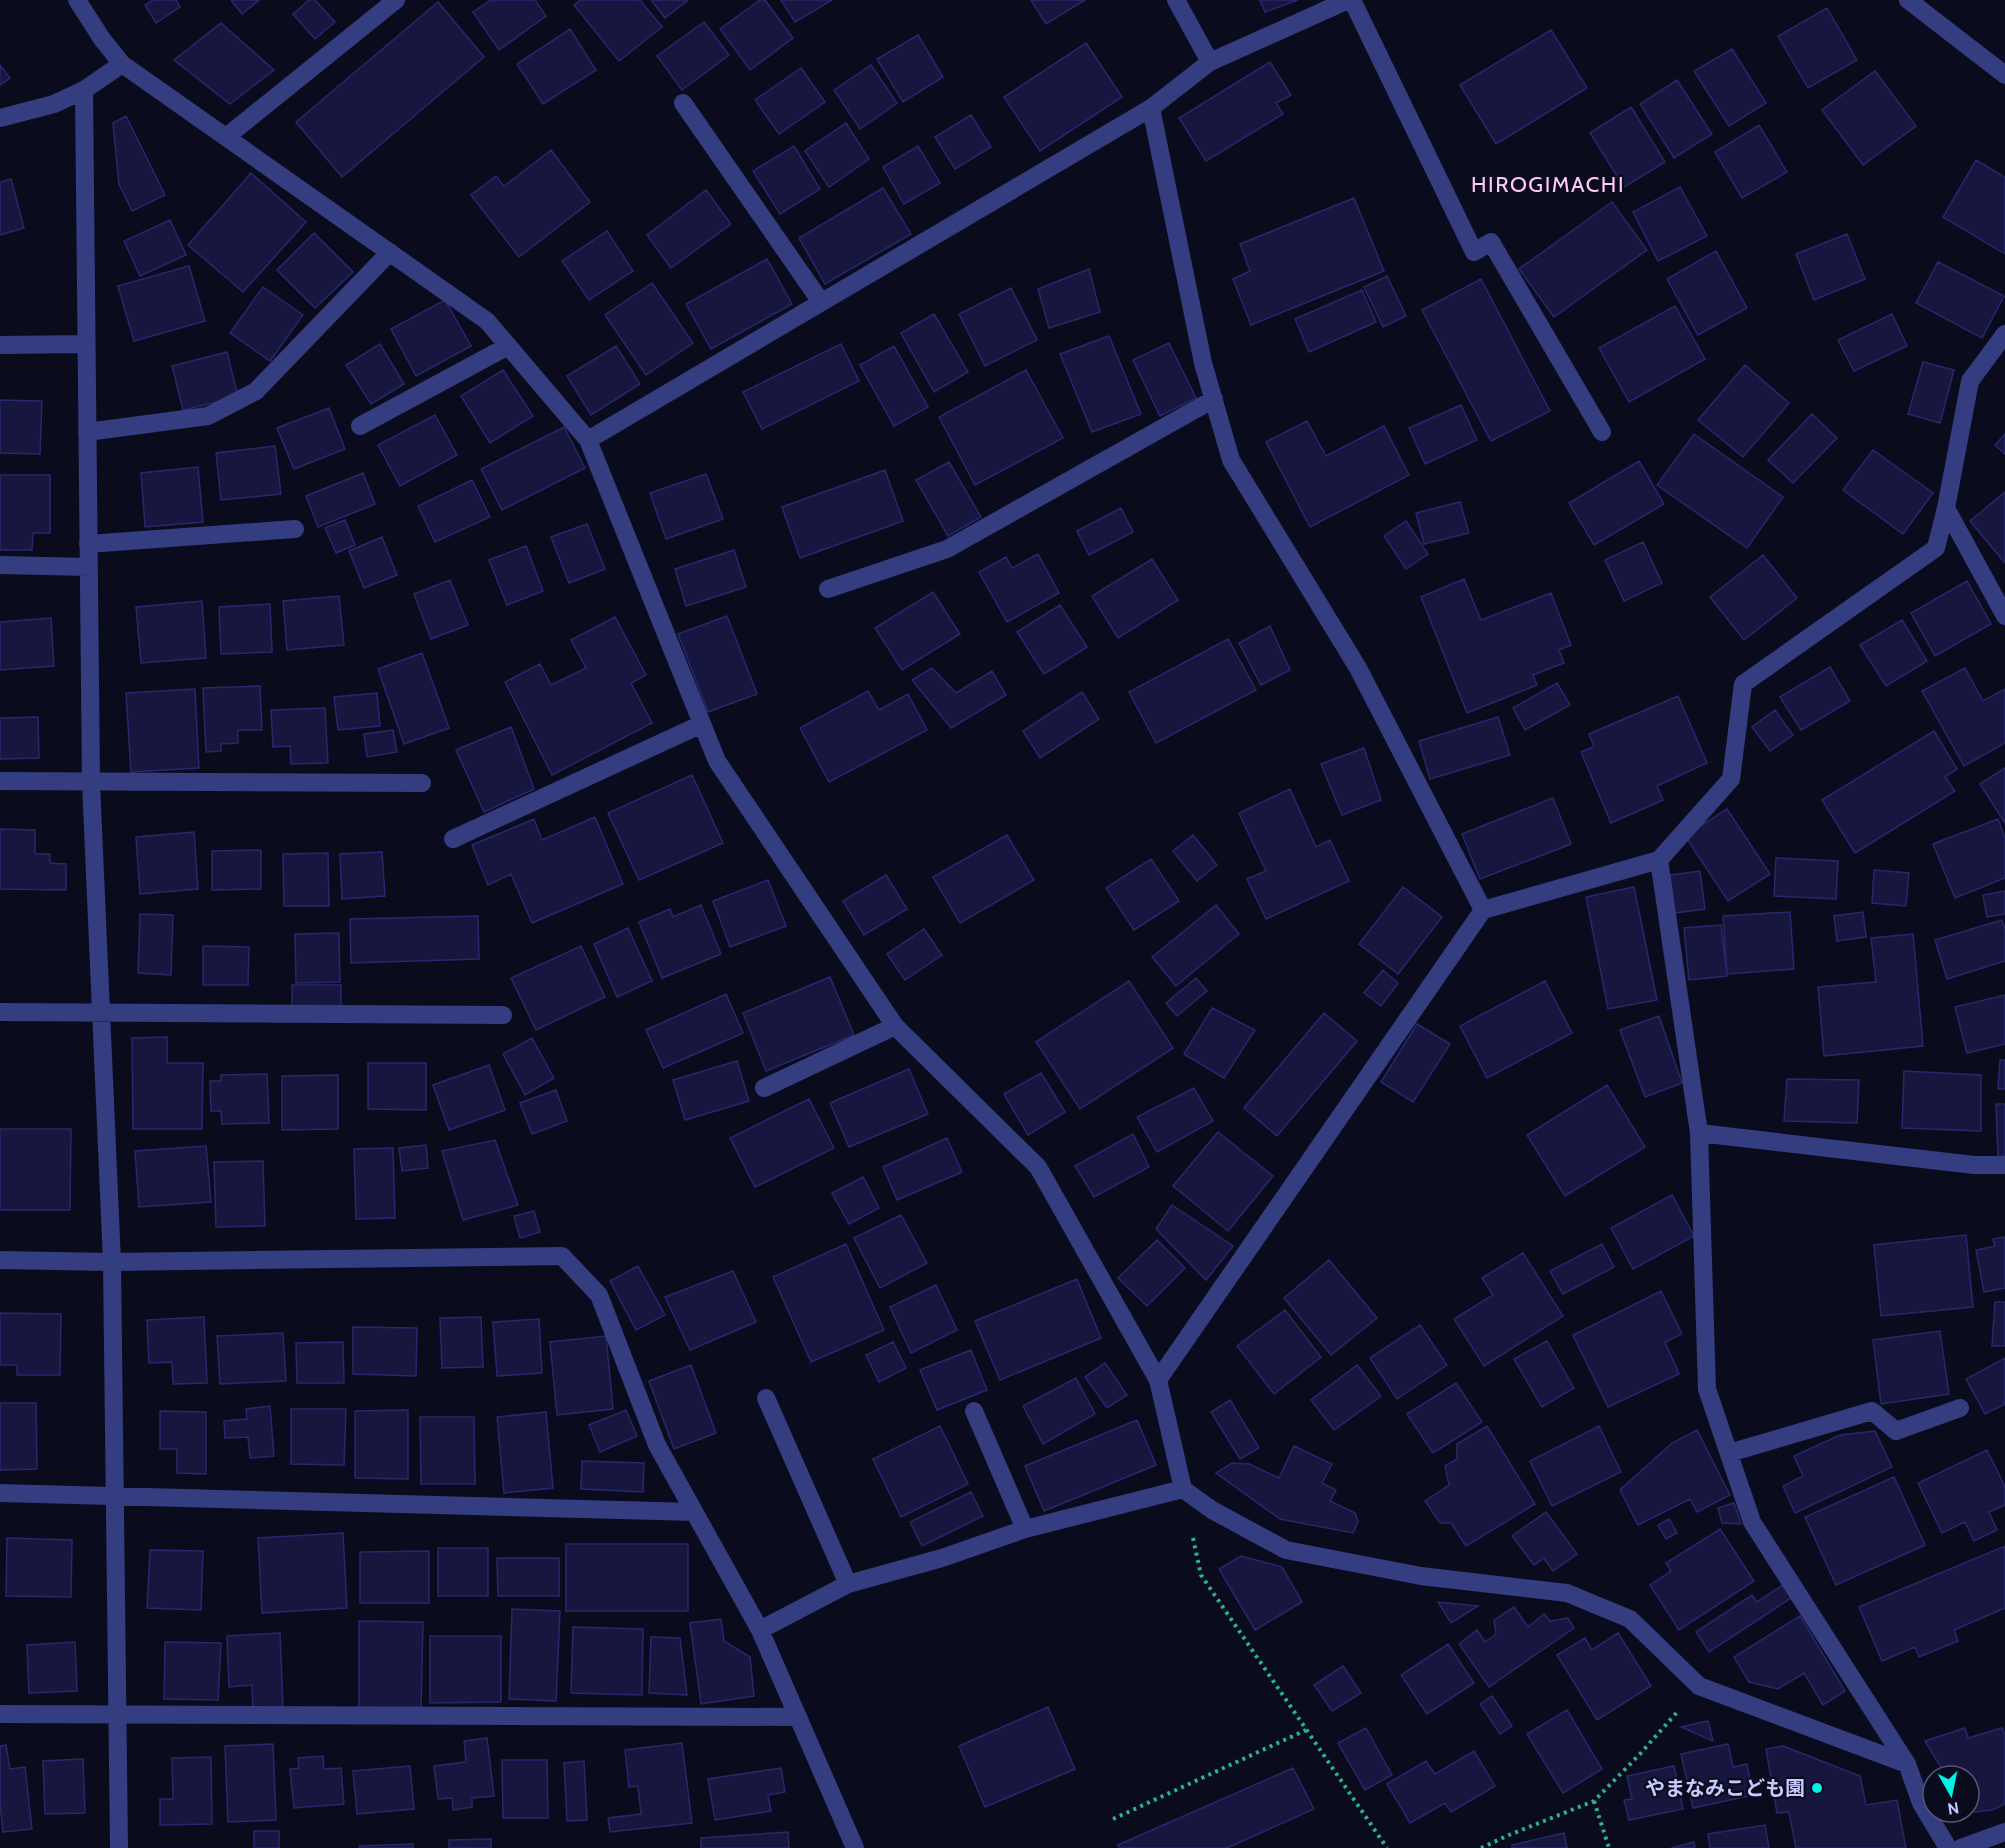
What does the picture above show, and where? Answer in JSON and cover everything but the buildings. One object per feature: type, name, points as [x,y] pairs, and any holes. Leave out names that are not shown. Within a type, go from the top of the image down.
[{"type":"street","points":[[77,0],[102,39],[123,64],[487,321],[588,440],[717,761],[895,1026],[1038,1167],[1158,1380],[1183,1489],[1212,1510],[1286,1550],[1421,1576],[1567,1593],[1630,1619],[1699,1686],[1907,1764]]},
{"type":"street","points":[[226,137],[396,0]]},
{"type":"street","points":[[1176,0],[1210,62]]},
{"type":"street","points":[[588,440],[1151,108],[1210,62],[1350,0],[1474,252],[1491,242],[1602,432]]},
{"type":"street","points":[[1908,0],[2005,75]]},
{"type":"street","points":[[0,118],[54,104],[84,90],[123,64]]},
{"type":"street","points":[[84,90],[91,783],[112,1262],[119,1848]]},
{"type":"street","points":[[682,103],[821,302]]},
{"type":"street","points":[[1151,108],[1203,363],[1231,460],[1358,668],[1483,910]]},
{"type":"street","points":[[87,432],[208,416],[256,392],[390,252]]},
{"type":"street","points":[[1158,1380],[1483,910],[1659,860],[1731,779],[1743,684],[1936,548],[1946,508],[1970,381],[2005,334]]},
{"type":"street","points":[[0,345],[86,344]]},
{"type":"street","points":[[360,426],[508,346]]},
{"type":"street","points":[[828,589],[948,549],[1214,399]]},
{"type":"street","points":[[1946,508],[2005,616]]},
{"type":"street","points":[[88,544],[295,529]]},
{"type":"street","points":[[0,565],[88,567]]},
{"type":"street","points":[[453,839],[702,724]]},
{"type":"street","points":[[0,781],[422,783]]},
{"type":"street","points":[[1659,860],[1699,1133],[1707,1389],[1752,1522],[1907,1764],[1921,1803],[1948,1848]]},
{"type":"street","points":[[0,1012],[503,1016]]},
{"type":"street","points":[[764,1088],[895,1026]]},
{"type":"street","points":[[1699,1133],[1962,1164],[2005,1165]]},
{"type":"street","points":[[0,1260],[112,1262],[562,1256],[599,1295],[657,1445],[760,1630],[855,1848]]},
{"type":"street","points":[[766,1398],[848,1584]]},
{"type":"street","points":[[1729,1453],[1872,1411],[1896,1431],[1960,1408]]},
{"type":"street","points":[[974,1411],[1024,1529]]},
{"type":"street","points":[[760,1630],[848,1584],[942,1558],[1024,1529],[1183,1489]]},
{"type":"street","points":[[0,1493],[694,1512]]},
{"type":"street","points":[[0,1714],[797,1717]]},
{"type":"street","points":[[1960,1848],[2005,1832]]},
{"type":"path","points":[[1183,1489],[1202,1575],[1387,1848]]},
{"type":"path","points":[[1481,1848],[1594,1801],[1640,1754],[1699,1686]]},
{"type":"path","points":[[1113,1818],[1306,1730]]},
{"type":"path","points":[[1594,1801],[1609,1848]]},
{"type":"place","name":"やまなみこども園","points":[[1817,1788]]},
{"type":"district","name":"HIROGIMACHI","points":[[1548,184]]}]
